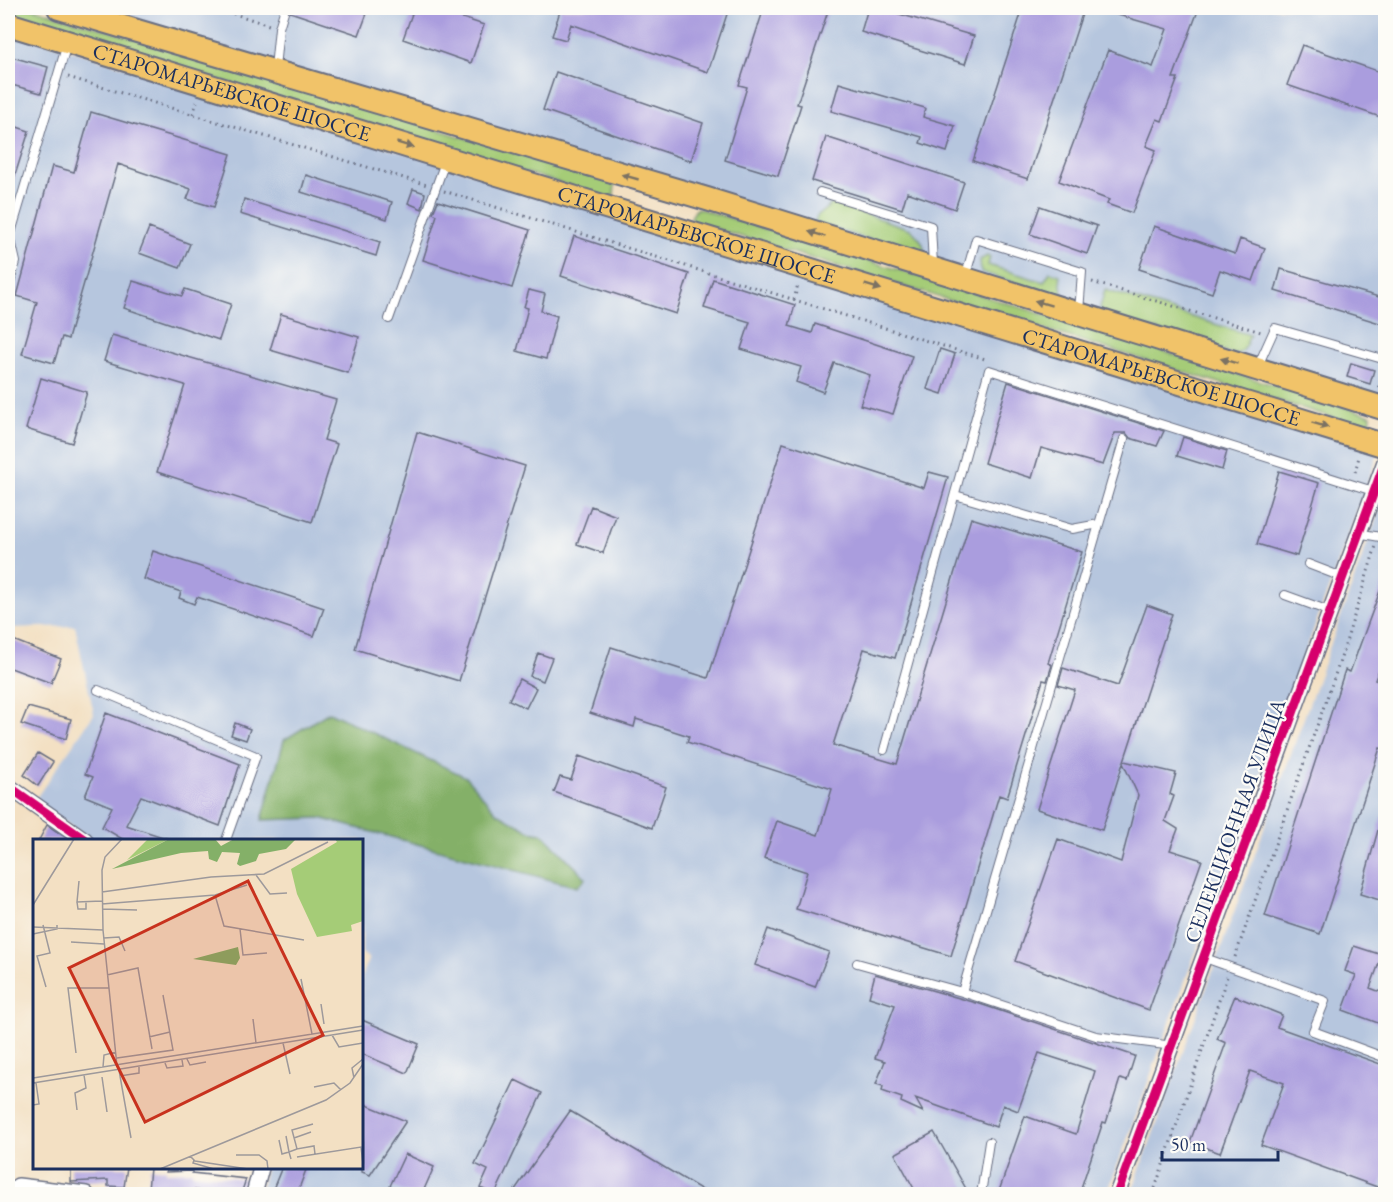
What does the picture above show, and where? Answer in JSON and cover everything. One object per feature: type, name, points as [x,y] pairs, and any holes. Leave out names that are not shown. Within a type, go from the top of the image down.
[{"type":"main road","name":"СТАРОМАРЬЕВСКОЕ ШОССЕ","points":[[59,8],[668,188],[1386,409]]},
{"type":"main road","name":"СТАРОМАРЬЕВСКОЕ ШОССЕ","points":[[8,24],[1386,446]]},
{"type":"main road","points":[[659,222],[668,188]]},
{"type":"street","name":"СЕЛЕКЦИОННАЯ УЛИЦА","points":[[1117,1194],[1205,958],[1357,533],[1386,459]]},
{"type":"street","points":[[8,786],[85,839]]},
{"type":"street","points":[[254,1194],[260,1169]]},
{"type":"street","points":[[18,1186],[86,1194]]},
{"type":"lane","points":[[274,72],[279,28],[285,8]]},
{"type":"lane","points":[[8,288],[16,261],[10,236],[68,42]]},
{"type":"lane","points":[[389,319],[447,158]]},
{"type":"lane","points":[[820,192],[931,226],[934,270]]},
{"type":"lane","points":[[964,279],[976,239],[1082,272],[1079,315]]},
{"type":"lane","points":[[1256,369],[1275,328],[1386,360]]},
{"type":"lane","points":[[885,750],[989,370],[1375,485]]},
{"type":"lane","points":[[962,992],[1124,439]]},
{"type":"lane","points":[[954,495],[1072,529],[1099,524]]},
{"type":"lane","points":[[1357,533],[1382,538]]},
{"type":"lane","points":[[1308,564],[1342,577]]},
{"type":"lane","points":[[1285,595],[1329,611]]},
{"type":"lane","points":[[98,690],[256,756],[226,839]]},
{"type":"lane","points":[[1205,958],[1230,969],[1325,1001],[1313,1031],[1386,1058]]},
{"type":"lane","points":[[857,963],[962,992],[1096,1036],[1173,1046]]},
{"type":"lane","points":[[981,1194],[989,1142]]},
{"type":"path","points":[[216,8],[279,28]]},
{"type":"path","points":[[58,73],[994,361]]},
{"type":"path","points":[[1082,279],[1272,336]]},
{"type":"path","points":[[1344,469],[1375,485]]},
{"type":"path","points":[[1153,1194],[1230,969],[1340,661],[1382,538],[1386,516]]},
{"type":"shaded area","points":[[87,8],[1385,8],[1385,402]]},
{"type":"shaded area","points":[[8,31],[1379,451],[1107,1194],[259,1194],[266,1169],[363,1169],[363,974],[369,959],[363,954],[363,839],[90,839],[34,801],[94,714],[75,626],[8,628]]},
{"type":"shaded area","points":[[1385,494],[1385,1194],[1131,1194],[1213,970]]},
{"type":"green space","points":[[8,8],[33,8],[615,183],[614,195],[610,198],[8,16]]},
{"type":"green space","points":[[833,203],[910,229],[921,241],[924,256],[815,223],[817,216]]},
{"type":"green space","points":[[697,208],[1371,415],[1370,426],[1367,428],[693,222],[691,217]]},
{"type":"green space","points":[[987,256],[990,257],[988,265],[1044,282],[1050,272],[1060,275],[1062,294],[1059,297],[981,272],[980,260]]},
{"type":"green space","points":[[1105,290],[1250,335],[1243,351],[1235,355],[1102,313],[1100,307]]},
{"type":"green space","points":[[329,712],[466,777],[496,812],[529,831],[542,833],[586,878],[577,887],[320,818],[262,820],[284,740]]},
{"type":"building","points":[[291,8],[369,8],[359,35],[290,12]]},
{"type":"building","points":[[414,8],[432,8],[484,25],[471,63],[403,39]]},
{"type":"building","points":[[561,8],[729,8],[708,72],[571,24],[566,40],[552,36]]},
{"type":"building","points":[[764,8],[829,8],[797,104],[801,105],[778,176],[725,160],[747,87],[739,85]]},
{"type":"building","points":[[868,8],[879,8],[974,36],[965,64],[861,32]]},
{"type":"building","points":[[1023,8],[1084,8],[1028,179],[973,161]]},
{"type":"building","points":[[1105,8],[1199,8],[1173,78],[1178,78],[1162,121],[1157,119],[1146,146],[1156,150],[1132,213],[1107,204],[1109,200],[1059,181],[1108,50],[1153,67],[1167,29],[1104,11]]},
{"type":"building","points":[[1302,45],[1386,74],[1386,119],[1287,85]]},
{"type":"building","points":[[8,56],[48,67],[41,93],[8,84]]},
{"type":"building","points":[[556,72],[703,123],[691,161],[543,110]]},
{"type":"building","points":[[839,83],[925,108],[923,117],[955,126],[947,152],[920,143],[922,137],[831,111]]},
{"type":"building","points":[[91,112],[231,154],[214,207],[187,199],[191,189],[118,164],[68,339],[62,337],[54,363],[22,354],[37,302],[17,296],[52,166],[74,172]]},
{"type":"building","points":[[8,124],[29,131],[10,191],[8,191]]},
{"type":"building","points":[[826,137],[964,182],[955,209],[907,192],[902,209],[812,181]]},
{"type":"building","points":[[306,175],[392,202],[387,219],[301,192]]},
{"type":"building","points":[[413,189],[425,193],[422,209],[408,203]]},
{"type":"building","points":[[244,199],[380,242],[376,256],[240,214]]},
{"type":"building","points":[[438,201],[530,230],[512,288],[423,260],[437,215],[433,213]]},
{"type":"building","points":[[1040,206],[1097,226],[1087,254],[1030,234]]},
{"type":"building","points":[[1154,226],[1235,254],[1240,239],[1265,248],[1253,281],[1220,270],[1212,293],[1139,269]]},
{"type":"building","points":[[149,228],[190,244],[180,268],[139,253]]},
{"type":"building","points":[[574,236],[689,274],[676,314],[561,276]]},
{"type":"building","points":[[1281,269],[1386,299],[1386,325],[1275,291]]},
{"type":"building","points":[[713,279],[795,305],[789,326],[812,333],[815,324],[912,356],[893,414],[860,405],[870,375],[834,363],[823,392],[796,382],[801,367],[741,349],[750,322],[704,308]]},
{"type":"building","points":[[133,281],[182,296],[185,289],[231,304],[219,340],[124,308]]},
{"type":"building","points":[[529,290],[545,294],[541,311],[557,316],[546,359],[517,351],[528,308],[524,307]]},
{"type":"building","points":[[281,314],[359,337],[348,373],[270,350]]},
{"type":"building","points":[[112,335],[336,400],[324,440],[337,444],[312,522],[157,472],[185,385],[104,361]]},
{"type":"building","points":[[940,349],[955,354],[942,394],[927,389]]},
{"type":"building","points":[[1351,363],[1374,370],[1370,384],[1347,377]]},
{"type":"building","points":[[41,378],[87,392],[72,443],[26,429]]},
{"type":"building","points":[[1008,382],[1164,431],[1157,446],[1130,438],[1126,433],[1115,433],[1103,465],[1041,448],[1032,478],[984,463]]},
{"type":"building","points":[[417,432],[525,466],[459,681],[355,649]]},
{"type":"building","points":[[1183,437],[1227,451],[1222,470],[1177,456]]},
{"type":"building","points":[[783,443],[924,488],[929,472],[948,477],[895,658],[864,649],[833,745],[897,764],[971,518],[1082,552],[1048,663],[1052,665],[1047,681],[1043,680],[1007,798],[999,795],[951,956],[796,909],[807,872],[764,858],[777,821],[818,835],[832,789],[687,742],[689,736],[636,719],[634,727],[590,713],[611,647],[708,678]]},
{"type":"building","points":[[1279,471],[1319,483],[1297,556],[1257,544]]},
{"type":"building","points":[[591,506],[616,516],[603,553],[577,544]]},
{"type":"building","points":[[153,551],[324,608],[314,636],[197,597],[194,604],[179,598],[181,592],[144,579]]},
{"type":"building","points":[[1384,580],[1386,651],[1375,680],[1386,684],[1386,750],[1380,748],[1320,934],[1265,916],[1345,670],[1350,672]]},
{"type":"building","points":[[1147,605],[1172,614],[1124,761],[1176,773],[1170,794],[1174,796],[1165,821],[1178,829],[1170,850],[1202,860],[1149,1010],[1015,961],[1058,839],[1121,862],[1138,795],[1123,763],[1102,830],[1037,809],[1075,690],[1058,685],[1063,668],[1118,686]]},
{"type":"building","points":[[8,638],[61,659],[51,683],[8,667]]},
{"type":"building","points":[[538,653],[552,658],[543,681],[530,676]]},
{"type":"building","points":[[519,679],[536,688],[526,708],[509,700]]},
{"type":"building","points":[[28,707],[71,719],[66,739],[21,724]]},
{"type":"building","points":[[106,713],[240,764],[220,826],[141,796],[126,825],[166,839],[122,839],[102,827],[112,807],[85,796],[93,777],[85,774]]},
{"type":"building","points":[[235,723],[250,729],[246,740],[231,735]]},
{"type":"building","points":[[38,753],[53,762],[38,786],[24,775]]},
{"type":"building","points":[[579,756],[666,787],[652,828],[554,792],[560,777],[571,780]]},
{"type":"building","points":[[1382,816],[1386,817],[1386,902],[1360,894]]},
{"type":"building","points":[[47,825],[68,839],[40,839]]},
{"type":"building","points":[[768,929],[829,952],[815,987],[755,965]]},
{"type":"building","points":[[1354,946],[1382,955],[1370,988],[1386,994],[1386,1026],[1343,1010],[1356,975],[1345,971]]},
{"type":"building","points":[[875,974],[980,1004],[1135,1056],[1127,1081],[1120,1079],[1079,1194],[998,1194],[1025,1116],[1076,1134],[1095,1071],[1039,1053],[1018,1111],[1003,1105],[996,1127],[915,1098],[923,1112],[901,1102],[902,1098],[882,1091],[883,1086],[876,1084],[885,1061],[875,1058],[895,1005],[869,997]]},
{"type":"building","points":[[1235,996],[1282,1015],[1277,1027],[1386,1066],[1386,1174],[1380,1188],[1261,1145],[1284,1083],[1250,1071],[1220,1153],[1190,1142],[1226,1043],[1217,1039]]},
{"type":"building","points":[[363,1020],[419,1044],[407,1073],[363,1054]]},
{"type":"building","points":[[515,1080],[542,1093],[495,1194],[480,1188],[488,1170],[475,1164]]},
{"type":"building","points":[[363,1103],[406,1121],[370,1175],[362,1172]]},
{"type":"building","points":[[570,1111],[709,1194],[512,1194]]},
{"type":"building","points":[[934,1132],[969,1194],[917,1194],[895,1154]]},
{"type":"building","points":[[405,1154],[434,1167],[422,1194],[409,1194],[390,1186]]},
{"type":"building","points":[[71,1169],[127,1169],[124,1187],[108,1186],[108,1180],[71,1182]]},
{"type":"building","points":[[150,1169],[166,1169],[166,1172],[192,1171],[192,1173],[246,1179],[241,1194],[191,1190],[191,1194],[172,1194],[148,1190]]},
{"type":"building","points":[[281,1169],[306,1169],[297,1194],[271,1194]]},
{"type":"cycle path","points":[[1117,1194],[1386,459]]},
{"type":"cycle path","points":[[8,786],[84,839]]}]
